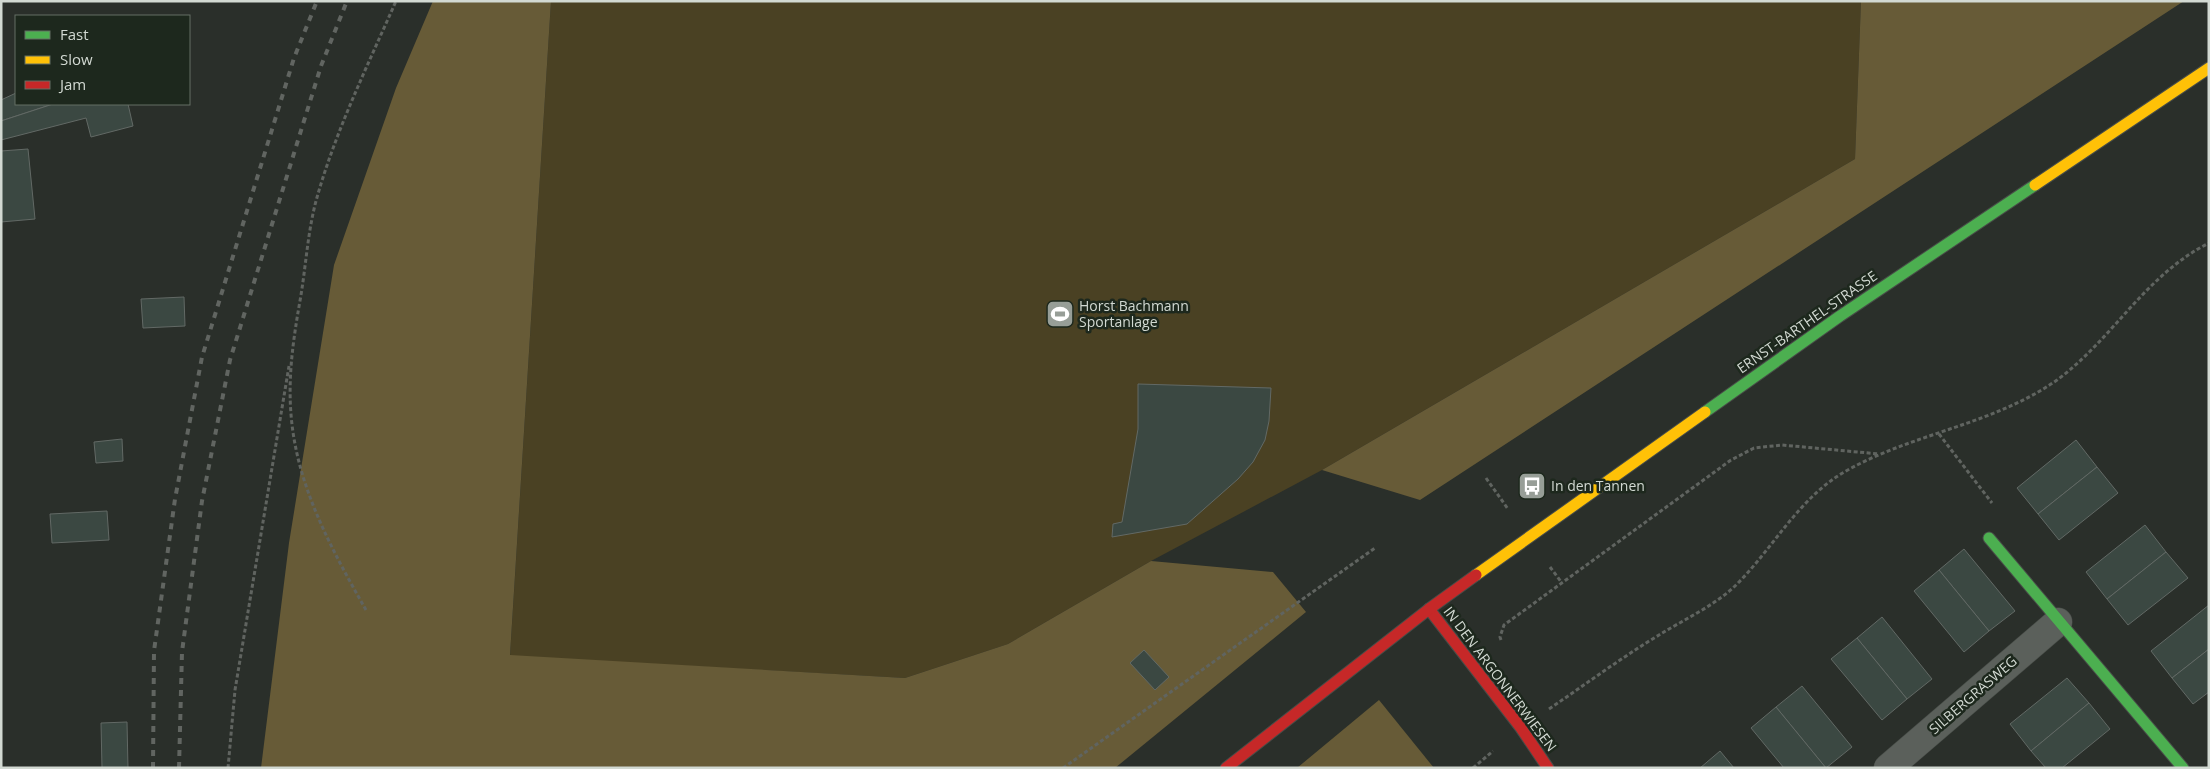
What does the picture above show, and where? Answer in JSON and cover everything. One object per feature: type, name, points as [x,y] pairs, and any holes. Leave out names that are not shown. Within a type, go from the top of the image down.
[{"type":"street","name":"ERNST-BARTHEL-STRASSE","points":[[1429,609],[1840,316],[2209,68]]},
{"type":"street","points":[[1989,538],[2183,768]]},
{"type":"street","name":"IN DEN ARGONNERWIESEN","points":[[1429,609],[1520,728],[1548,768]]},
{"type":"street","points":[[1226,768],[1429,609]]},
{"type":"street","name":"SILBERGRASWEG","points":[[1888,768],[2058,622]]},
{"type":"path","points":[[228,768],[235,690],[316,202],[345,119],[396,1]]},
{"type":"path","points":[[1520,728],[1734,587],[1808,501],[1844,472],[1880,454],[1939,434],[2019,403],[2056,380],[2083,359],[2158,277],[2192,252],[2209,243]]},
{"type":"path","points":[[291,355],[290,411],[295,447],[308,491],[335,554],[366,610]]},
{"type":"path","points":[[1939,434],[1993,501],[1989,538]]},
{"type":"path","points":[[1502,643],[1500,637],[1504,625],[1731,460],[1754,448],[1782,445],[1880,454]]},
{"type":"path","points":[[1063,768],[1375,548]]},
{"type":"shaded area","points":[[433,1],[551,1],[510,655],[905,678],[1008,644],[1151,561],[1273,572],[1306,612],[1115,768],[261,768],[289,543],[334,265],[396,88]]},
{"type":"shaded area","name":"Horst Bachmann Sportanlage","points":[[551,1],[1861,1],[1855,159],[1322,470],[1151,561],[1008,644],[905,678],[510,656]]},
{"type":"shaded area","points":[[1861,1],[2184,1],[1420,500],[1322,470],[1855,159]]},
{"type":"shaded area","points":[[1379,700],[1434,768],[1297,768]]},
{"type":"building","points":[[15,93],[15,105],[50,105],[1,121],[1,100]]},
{"type":"building","points":[[50,105],[128,105],[133,126],[91,137],[86,118],[1,140],[1,121]]},
{"type":"building","points":[[28,149],[35,219],[1,222],[1,151]]},
{"type":"building","points":[[184,297],[185,326],[143,328],[141,299]]},
{"type":"building","points":[[1138,384],[1271,388],[1269,421],[1265,440],[1253,462],[1238,479],[1187,524],[1112,537],[1113,524],[1122,522],[1138,429]]},
{"type":"building","points":[[122,439],[123,461],[96,463],[94,442]]},
{"type":"building","points":[[2076,440],[2097,467],[2038,514],[2017,488]]},
{"type":"building","points":[[2097,467],[2118,493],[2059,540],[2038,514]]},
{"type":"building","points":[[107,511],[109,540],[52,543],[50,514]]},
{"type":"building","points":[[2145,525],[2166,552],[2107,599],[2086,572]]},
{"type":"building","points":[[1964,549],[2015,611],[1989,631],[1939,570]]},
{"type":"building","points":[[2166,552],[2188,578],[2128,625],[2107,599]]},
{"type":"building","points":[[1939,570],[1989,631],[1964,652],[1914,591]]},
{"type":"building","points":[[2209,605],[2209,649],[2172,678],[2151,651]]},
{"type":"building","points":[[1882,617],[1932,679],[1907,699],[1857,638]]},
{"type":"building","points":[[1857,638],[1907,699],[1882,720],[1831,659]]},
{"type":"building","points":[[2209,649],[2209,692],[2193,704],[2172,678]]},
{"type":"building","points":[[1144,650],[1169,677],[1155,690],[1130,663]]},
{"type":"building","points":[[2067,678],[2089,703],[2031,751],[2010,724]]},
{"type":"building","points":[[1802,686],[1852,747],[1826,768],[1776,707]]},
{"type":"building","points":[[2089,703],[2110,729],[2062,768],[2046,768],[2031,751]]},
{"type":"building","points":[[1776,707],[1826,768],[1784,768],[1751,728]]},
{"type":"building","points":[[127,722],[128,768],[102,768],[101,723]]},
{"type":"building","points":[[1720,751],[1734,768],[1700,768]]},
{"type":"railway","points":[[153,768],[154,651],[175,499],[202,357],[294,58],[317,1]]},
{"type":"railway","points":[[179,768],[182,652],[202,501],[230,360],[321,66],[347,1]]},
{"type":"traffic: fast","points":[[1705,412],[1840,316],[2035,185]]},
{"type":"traffic: fast","points":[[1989,538],[2183,768]]},
{"type":"traffic: slow","points":[[2035,185],[2209,68]]},
{"type":"traffic: slow","points":[[1476,575],[1705,412]]},
{"type":"traffic: jam","points":[[1226,768],[1429,609],[1476,575]]},
{"type":"traffic: jam","points":[[1429,609],[1521,728],[1548,768]]},
{"type":"place","name":"Horst Bachmann Sportanlage","points":[[1060,314]]},
{"type":"place","name":"In den Tannen","points":[[1532,486]]}]
